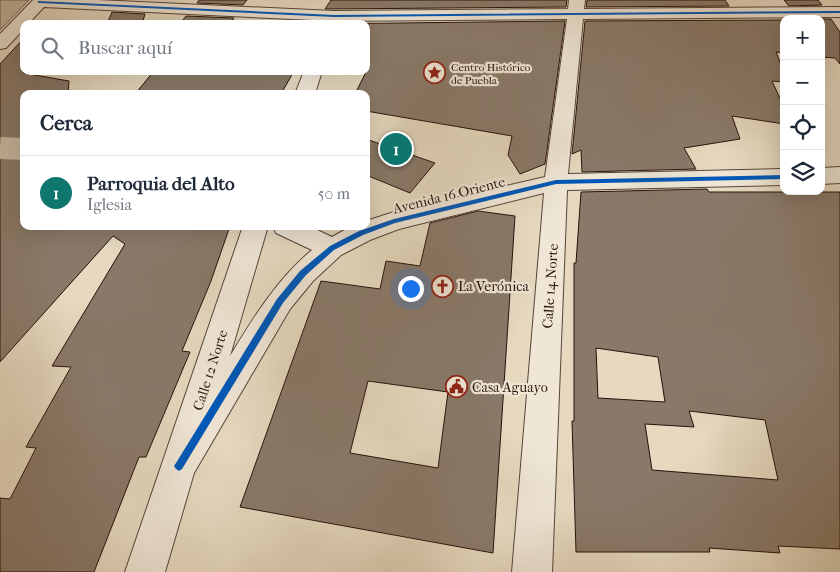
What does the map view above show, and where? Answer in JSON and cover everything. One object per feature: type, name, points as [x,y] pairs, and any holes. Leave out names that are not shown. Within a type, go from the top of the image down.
[{"type":"street","points":[[264,14],[278,0]]},
{"type":"street","points":[[23,20],[41,1],[100,3],[332,20],[577,7],[840,12]]},
{"type":"street","name":"Calle 14 Norte","points":[[532,572],[556,182],[577,7]]},
{"type":"street","points":[[0,44],[20,23]]},
{"type":"street","points":[[306,90],[312,75]]},
{"type":"street","points":[[825,176],[840,176]]},
{"type":"street","name":"Avenida 16 Oriente","points":[[370,230],[394,221],[556,182],[780,177]]},
{"type":"street","name":"Calle 12 Norte","points":[[145,572],[255,230]]},
{"type":"street","points":[[294,230],[332,248]]},
{"type":"street","name":"Avenida 16 Oriente","points":[[179,466],[280,301],[303,273],[332,248],[369,230]]},
{"type":"shaded area","points":[[0,0],[29,0],[0,30]]},
{"type":"building","points":[[199,0],[247,0],[243,5],[197,3]]},
{"type":"building","points":[[331,0],[567,0],[566,7],[325,9]]},
{"type":"building","points":[[587,0],[725,0],[729,6],[586,7]]},
{"type":"building","points":[[784,0],[818,0],[822,5],[789,6]]},
{"type":"building","points":[[112,12],[145,14],[143,20],[109,20]]},
{"type":"building","points":[[186,16],[234,18],[233,20],[183,20]]},
{"type":"building","points":[[825,19],[831,19],[840,32],[840,64],[835,58],[825,57]]},
{"type":"building","points":[[780,20],[780,52],[776,52],[780,62],[780,82],[772,81],[780,98],[780,123],[732,116],[740,139],[684,148],[696,169],[582,172],[581,150],[572,154],[585,21]]},
{"type":"building","points":[[565,21],[545,164],[520,174],[508,155],[512,136],[370,112],[370,90],[357,90],[364,75],[370,75],[370,23]]},
{"type":"building","points":[[20,42],[20,75],[34,75],[69,81],[68,90],[20,90],[20,230],[229,230],[211,281],[182,351],[190,352],[146,457],[139,457],[94,572],[0,572],[0,498],[10,499],[36,448],[26,447],[71,367],[52,366],[125,244],[113,236],[0,362],[0,64]]},
{"type":"building","points":[[151,75],[292,75],[283,90],[138,90]]},
{"type":"building","points":[[370,140],[435,163],[410,193],[370,177]]},
{"type":"building","points":[[707,189],[709,192],[780,192],[780,195],[825,195],[825,192],[840,192],[840,549],[778,546],[780,553],[709,548],[710,552],[576,552],[572,421],[574,421],[574,263],[576,263],[581,192]],"holes":[[[596,348],[658,357],[665,402],[598,398]],[[689,411],[765,420],[778,480],[652,470],[645,424],[694,427]]]},
{"type":"building","name":"Casa Aguayo","points":[[478,211],[515,216],[493,553],[240,507],[321,281],[380,289],[386,261],[420,266],[430,223]],"holes":[[[368,381],[448,392],[438,468],[350,453]]]},
{"type":"tunnel","points":[[0,148],[20,149]]},
{"type":"cycle path","points":[[40,2],[334,16],[840,12]]},
{"type":"cycle path","points":[[370,230],[394,221],[556,182],[780,177]]},
{"type":"cycle path","points":[[179,466],[280,301],[303,273],[332,248],[369,230]]},
{"type":"place","name":"Centro Histórico de Puebla","points":[[435,73]]},
{"type":"place","name":"Parroquia del Alto","points":[[396,149]]},
{"type":"place","name":"La Verónica","points":[[442,286]]},
{"type":"place","name":"Casa Aguayo","points":[[456,387]]}]
